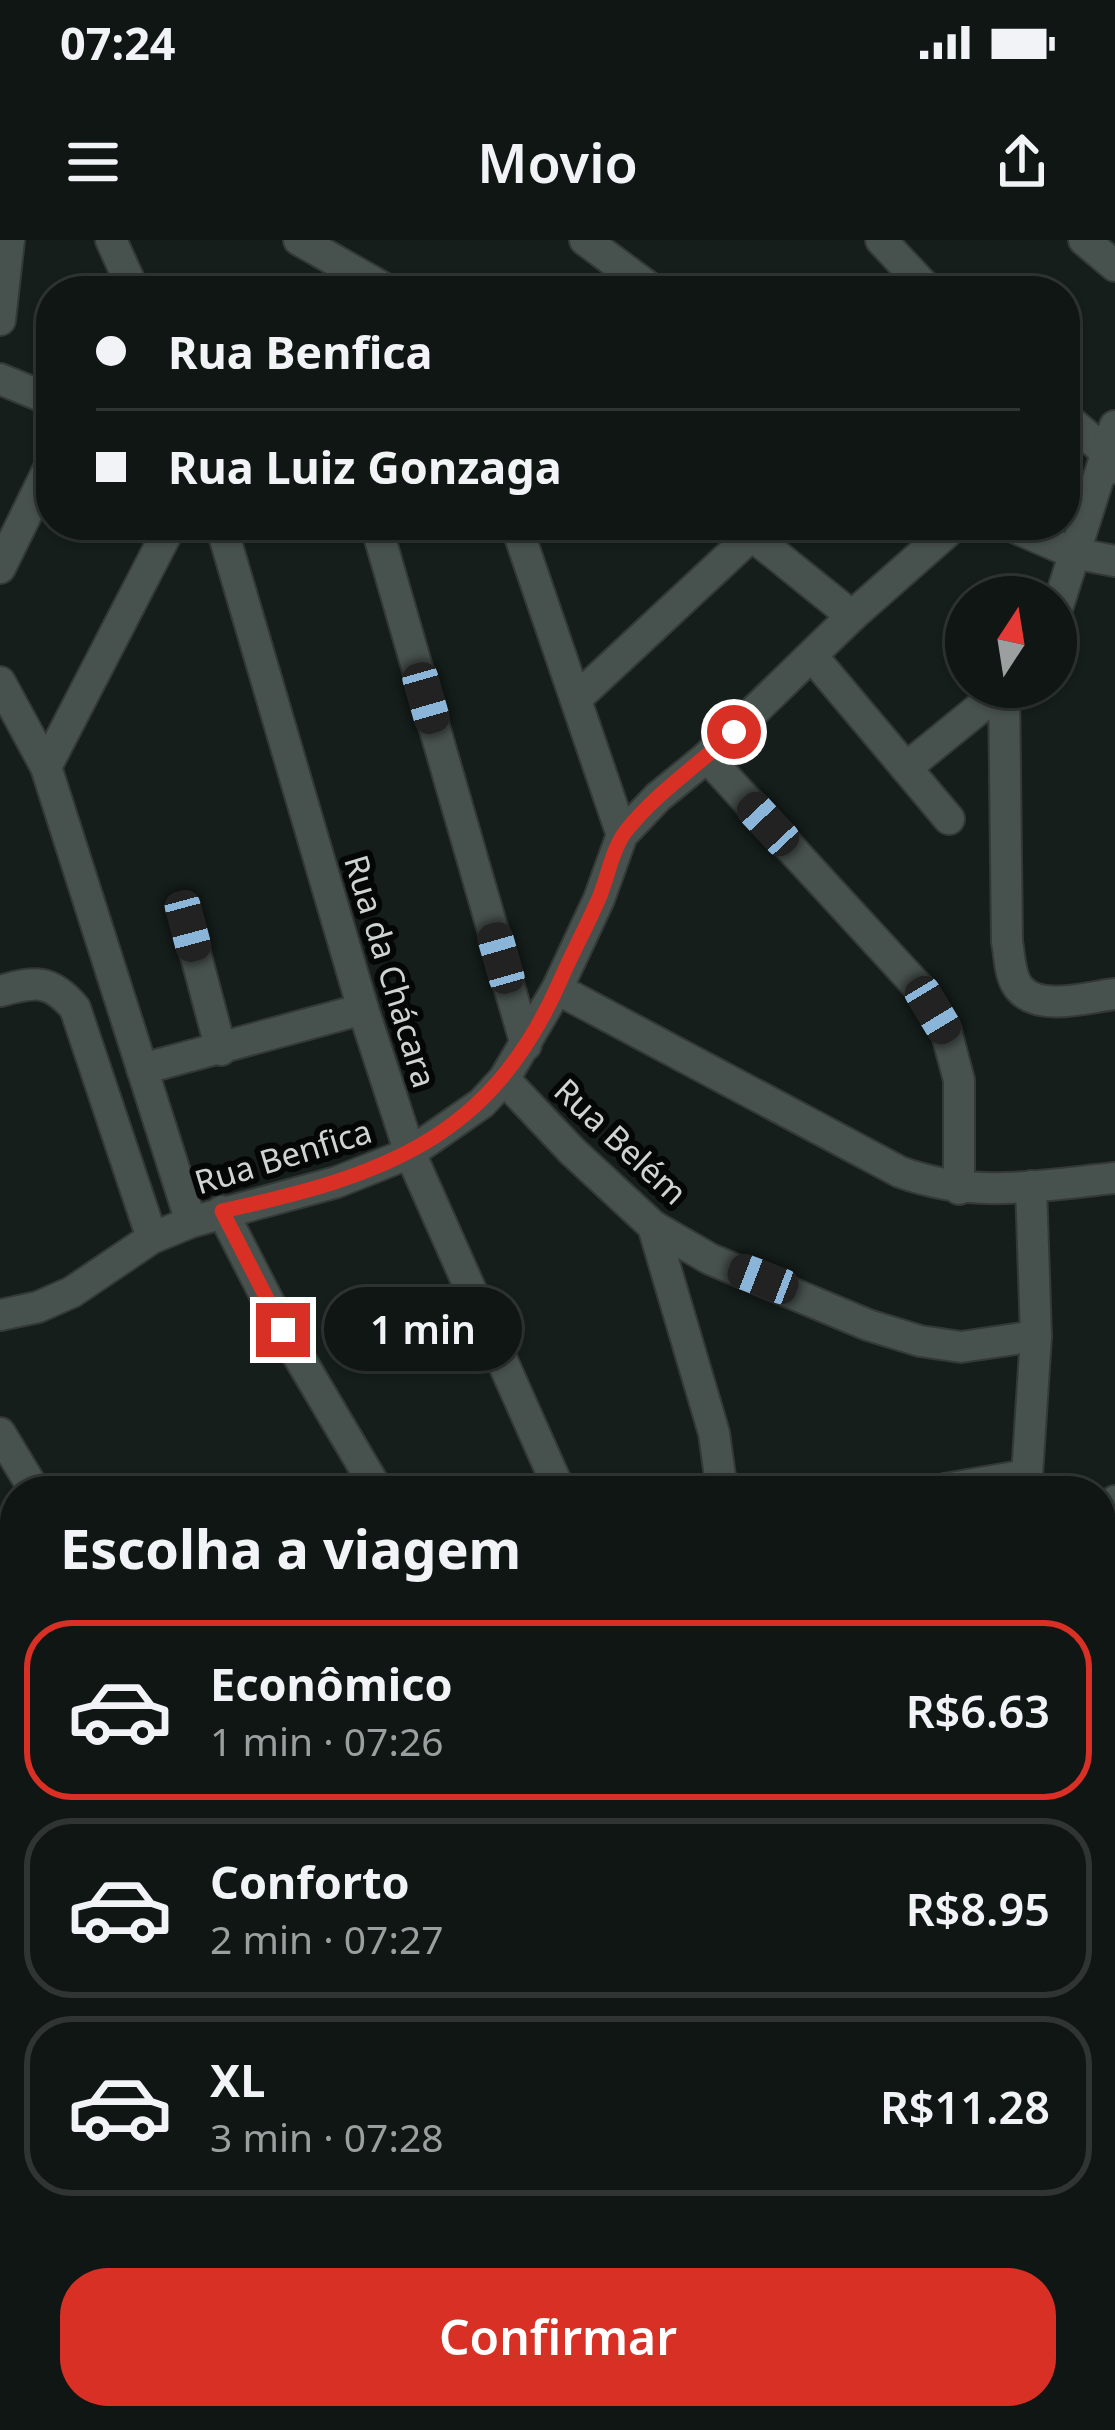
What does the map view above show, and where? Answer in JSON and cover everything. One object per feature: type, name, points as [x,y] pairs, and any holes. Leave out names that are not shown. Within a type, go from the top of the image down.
[{"type":"street","points":[[0,320],[9,240]]},
{"type":"street","points":[[110,240],[127,276]]},
{"type":"street","points":[[585,240],[634,276]]},
{"type":"street","points":[[881,240],[915,276]]},
{"type":"street","points":[[1084,240],[1115,266]]},
{"type":"street","points":[[314,243],[366,276]]},
{"type":"street","points":[[0,379],[36,394]]},
{"type":"street","points":[[1080,432],[1113,465],[1080,538]]},
{"type":"street","points":[[0,568],[36,495]]},
{"type":"street","points":[[46,767],[163,540]]},
{"type":"street","name":"Rua da Chácara","points":[[225,540],[410,1154],[553,1476]]},
{"type":"street","points":[[380,540],[526,1045]]},
{"type":"street","points":[[521,540],[622,835]]},
{"type":"street","points":[[578,698],[736,540]]},
{"type":"street","points":[[758,540],[852,616]]},
{"type":"street","name":"Rua Benfica","points":[[0,1315],[38,1307],[72,1292],[152,1238],[190,1222],[338,1182],[410,1154],[482,1103],[526,1045],[557,989],[622,835],[938,540]]},
{"type":"street","points":[[1043,540],[1073,553],[1115,561]]},
{"type":"street","points":[[1066,576],[1079,540]]},
{"type":"street","points":[[812,656],[949,819]]},
{"type":"street","points":[[0,682],[46,767],[190,1222]]},
{"type":"street","points":[[906,768],[980,708]]},
{"type":"street","points":[[1004,708],[1007,942],[1012,974],[1019,989],[1032,998],[1049,1001],[1115,994]]},
{"type":"street","points":[[707,757],[921,990],[946,1031],[959,1080],[959,1190]]},
{"type":"street","points":[[188,926],[221,1050]]},
{"type":"street","points":[[0,991],[46,984],[61,992],[75,1009],[152,1238]]},
{"type":"street","points":[[557,989],[900,1172],[959,1190],[1115,1178]]},
{"type":"street","points":[[142,1069],[363,1009]]},
{"type":"street","name":"Rua Belém","points":[[503,1079],[653,1226],[710,1259],[868,1325],[920,1341],[961,1346],[1036,1336]]},
{"type":"street","points":[[1027,1476],[1036,1336],[1030,1186]]},
{"type":"street","points":[[222,1211],[283,1330],[369,1476]]},
{"type":"street","points":[[653,1226],[714,1433],[720,1476]]},
{"type":"street","points":[[0,1433],[26,1476]]},
{"type":"route","points":[[283,1330],[222,1211],[338,1182],[410,1154],[482,1103],[503,1079],[557,989],[622,835],[658,797],[734,732]]}]
